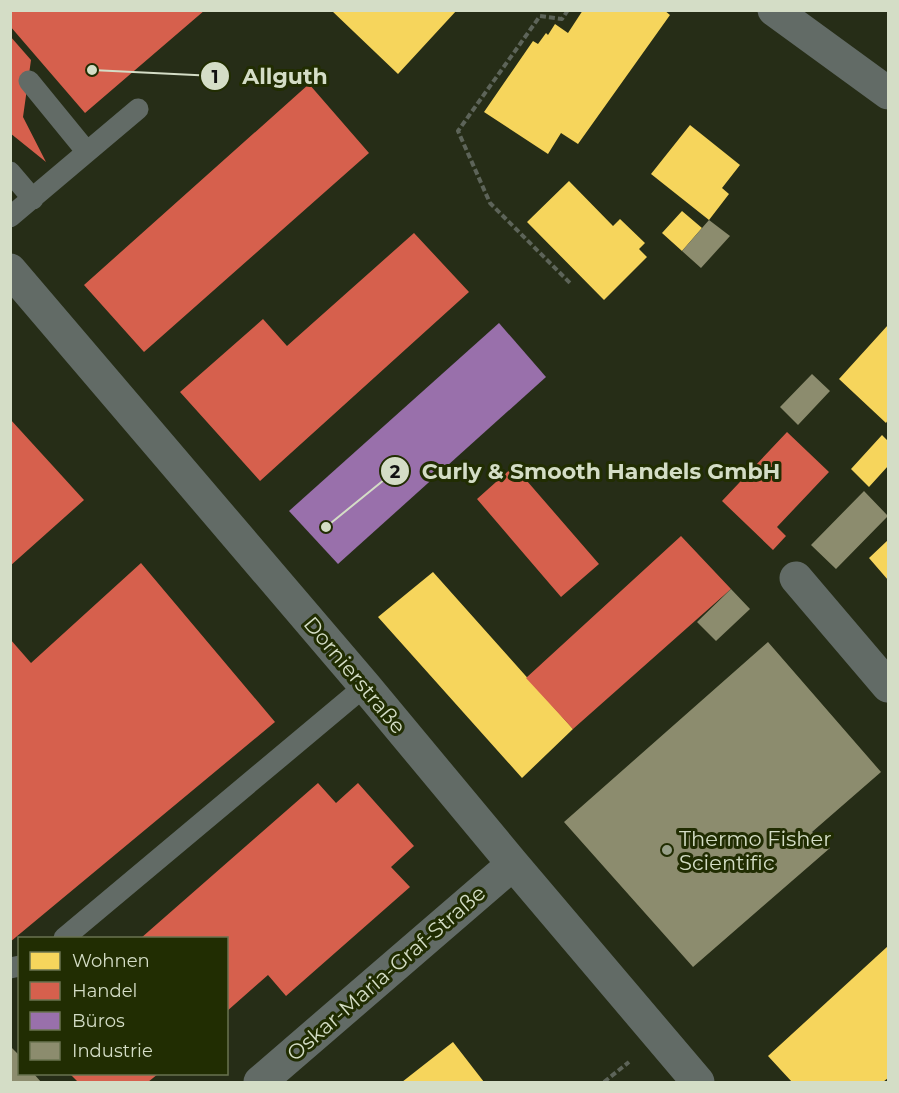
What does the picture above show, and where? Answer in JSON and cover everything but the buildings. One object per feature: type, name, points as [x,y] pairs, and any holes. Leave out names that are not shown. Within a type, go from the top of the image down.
[{"type":"street","points":[[774,10],[888,93]]},
{"type":"street","name":"Dornierstraße","points":[[10,270],[365,686],[698,1083]]},
{"type":"street","points":[[796,578],[888,686]]},
{"type":"street","name":"Oskar-Maria-Graf-Straße","points":[[260,1083],[513,864]]},
{"type":"lane","points":[[29,81],[87,152]]},
{"type":"lane","points":[[10,218],[138,109]]},
{"type":"lane","points":[[10,172],[33,199]]},
{"type":"lane","points":[[66,937],[365,686]]},
{"type":"path","points":[[568,10],[562,19],[540,16],[458,131],[490,202],[570,283]]},
{"type":"place","name":"Allguth","points":[[92,70]]},
{"type":"place","name":"Curly & Smooth Handels GmbH","points":[[326,527]]},
{"type":"place","name":"Thermo Fisher Scientific","points":[[667,850]]}]
